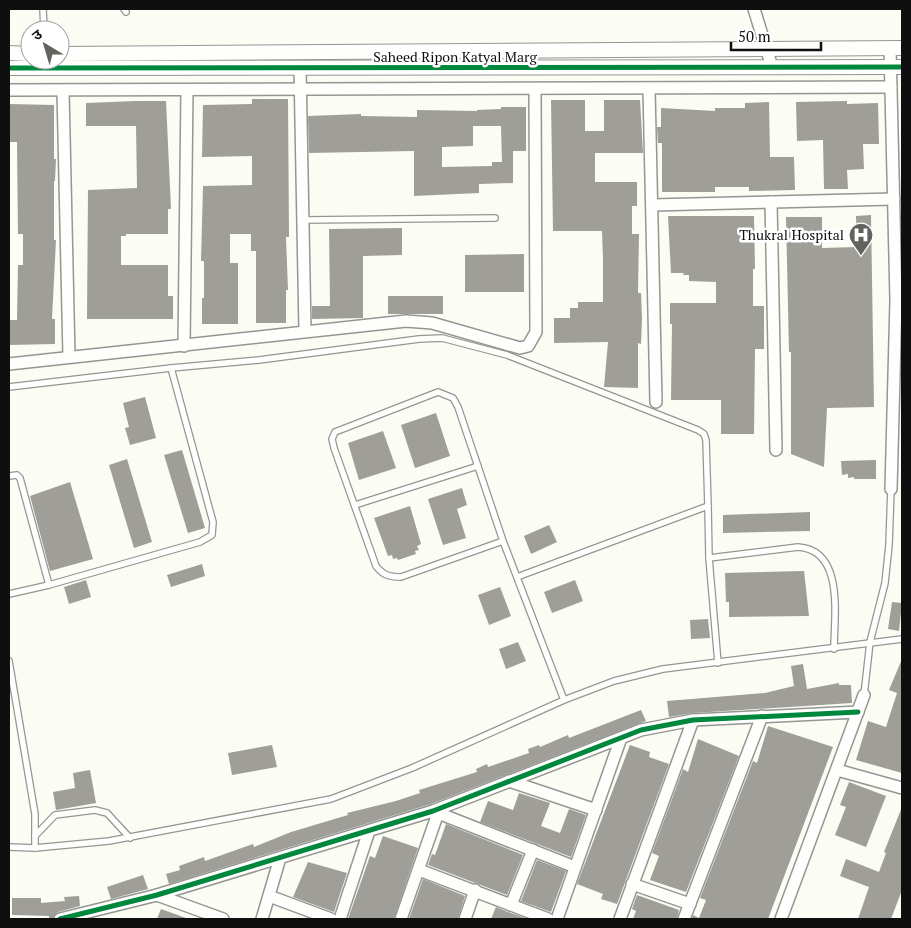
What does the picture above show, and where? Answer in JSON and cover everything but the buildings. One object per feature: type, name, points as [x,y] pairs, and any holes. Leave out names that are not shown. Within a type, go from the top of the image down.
[{"type":"street","points":[[754,9],[772,67]]},
{"type":"street","points":[[891,490],[899,301],[891,87],[896,67],[896,48]]},
{"type":"street","name":"Saheed Ripon Katyal Marg","points":[[70,54],[896,48]]},
{"type":"street","name":"Saheed Ripon Katyal Marg","points":[[9,68],[896,67]]},
{"type":"street","points":[[300,68],[305,331]]},
{"type":"street","points":[[9,90],[649,90],[891,87]]},
{"type":"street","points":[[184,346],[187,90]]},
{"type":"street","points":[[9,364],[419,320],[520,348],[528,346],[536,332],[535,90]]},
{"type":"street","points":[[649,90],[656,402]]},
{"type":"street","points":[[63,91],[69,357]]},
{"type":"street","points":[[652,205],[894,199]]},
{"type":"street","points":[[771,202],[776,450]]},
{"type":"street","points":[[781,919],[864,695]]},
{"type":"street","points":[[60,919],[157,895],[435,812],[641,730],[693,720],[858,712]]},
{"type":"street","points":[[684,919],[762,716]]},
{"type":"street","points":[[620,919],[693,720]]},
{"type":"street","points":[[557,919],[621,738]]},
{"type":"street","points":[[836,770],[902,788]]},
{"type":"street","points":[[509,781],[596,810]]},
{"type":"street","points":[[435,812],[575,867]]},
{"type":"street","points":[[401,919],[419,870],[435,812]]},
{"type":"street","points":[[340,919],[369,831]]},
{"type":"street","points":[[511,904],[533,850]]},
{"type":"street","points":[[262,919],[280,858]]},
{"type":"street","points":[[419,870],[548,919]]},
{"type":"street","points":[[632,884],[690,904]]},
{"type":"street","points":[[465,919],[475,890]]},
{"type":"street","points":[[157,895],[222,919]]},
{"type":"street","points":[[269,896],[331,919]]},
{"type":"lane","points":[[303,220],[495,218]]},
{"type":"lane","points":[[9,387],[259,360],[419,339],[442,338],[507,355],[704,434],[706,440],[709,558],[718,663]]},
{"type":"lane","points":[[9,594],[49,585],[200,542],[212,535],[213,522],[171,368]]},
{"type":"lane","points":[[503,541],[401,577],[391,577],[382,574],[376,566],[334,448],[332,439],[334,432],[438,392],[453,398],[458,407],[503,541],[564,700]]},
{"type":"lane","points":[[355,505],[478,466]]},
{"type":"lane","points":[[9,476],[17,475],[20,478],[49,585]]},
{"type":"lane","points":[[864,695],[870,642],[885,582],[889,545],[891,490]]},
{"type":"lane","points":[[517,578],[708,506]]},
{"type":"lane","points":[[709,558],[798,546],[805,547],[819,555],[829,568],[833,579],[834,649]]},
{"type":"lane","points":[[9,847],[35,848],[130,838],[330,799],[412,768],[564,700],[614,680],[663,669],[902,639]]},
{"type":"lane","points":[[9,661],[35,814],[35,848]]},
{"type":"lane","points":[[35,836],[55,815],[95,810],[107,813],[130,838]]},
{"type":"cycle path","points":[[9,68],[902,67]]},
{"type":"cycle path","points":[[60,919],[157,895],[433,811],[641,730],[693,720],[858,712]]},
{"type":"place","name":"Thukral Hospital","points":[[861,256]]}]
